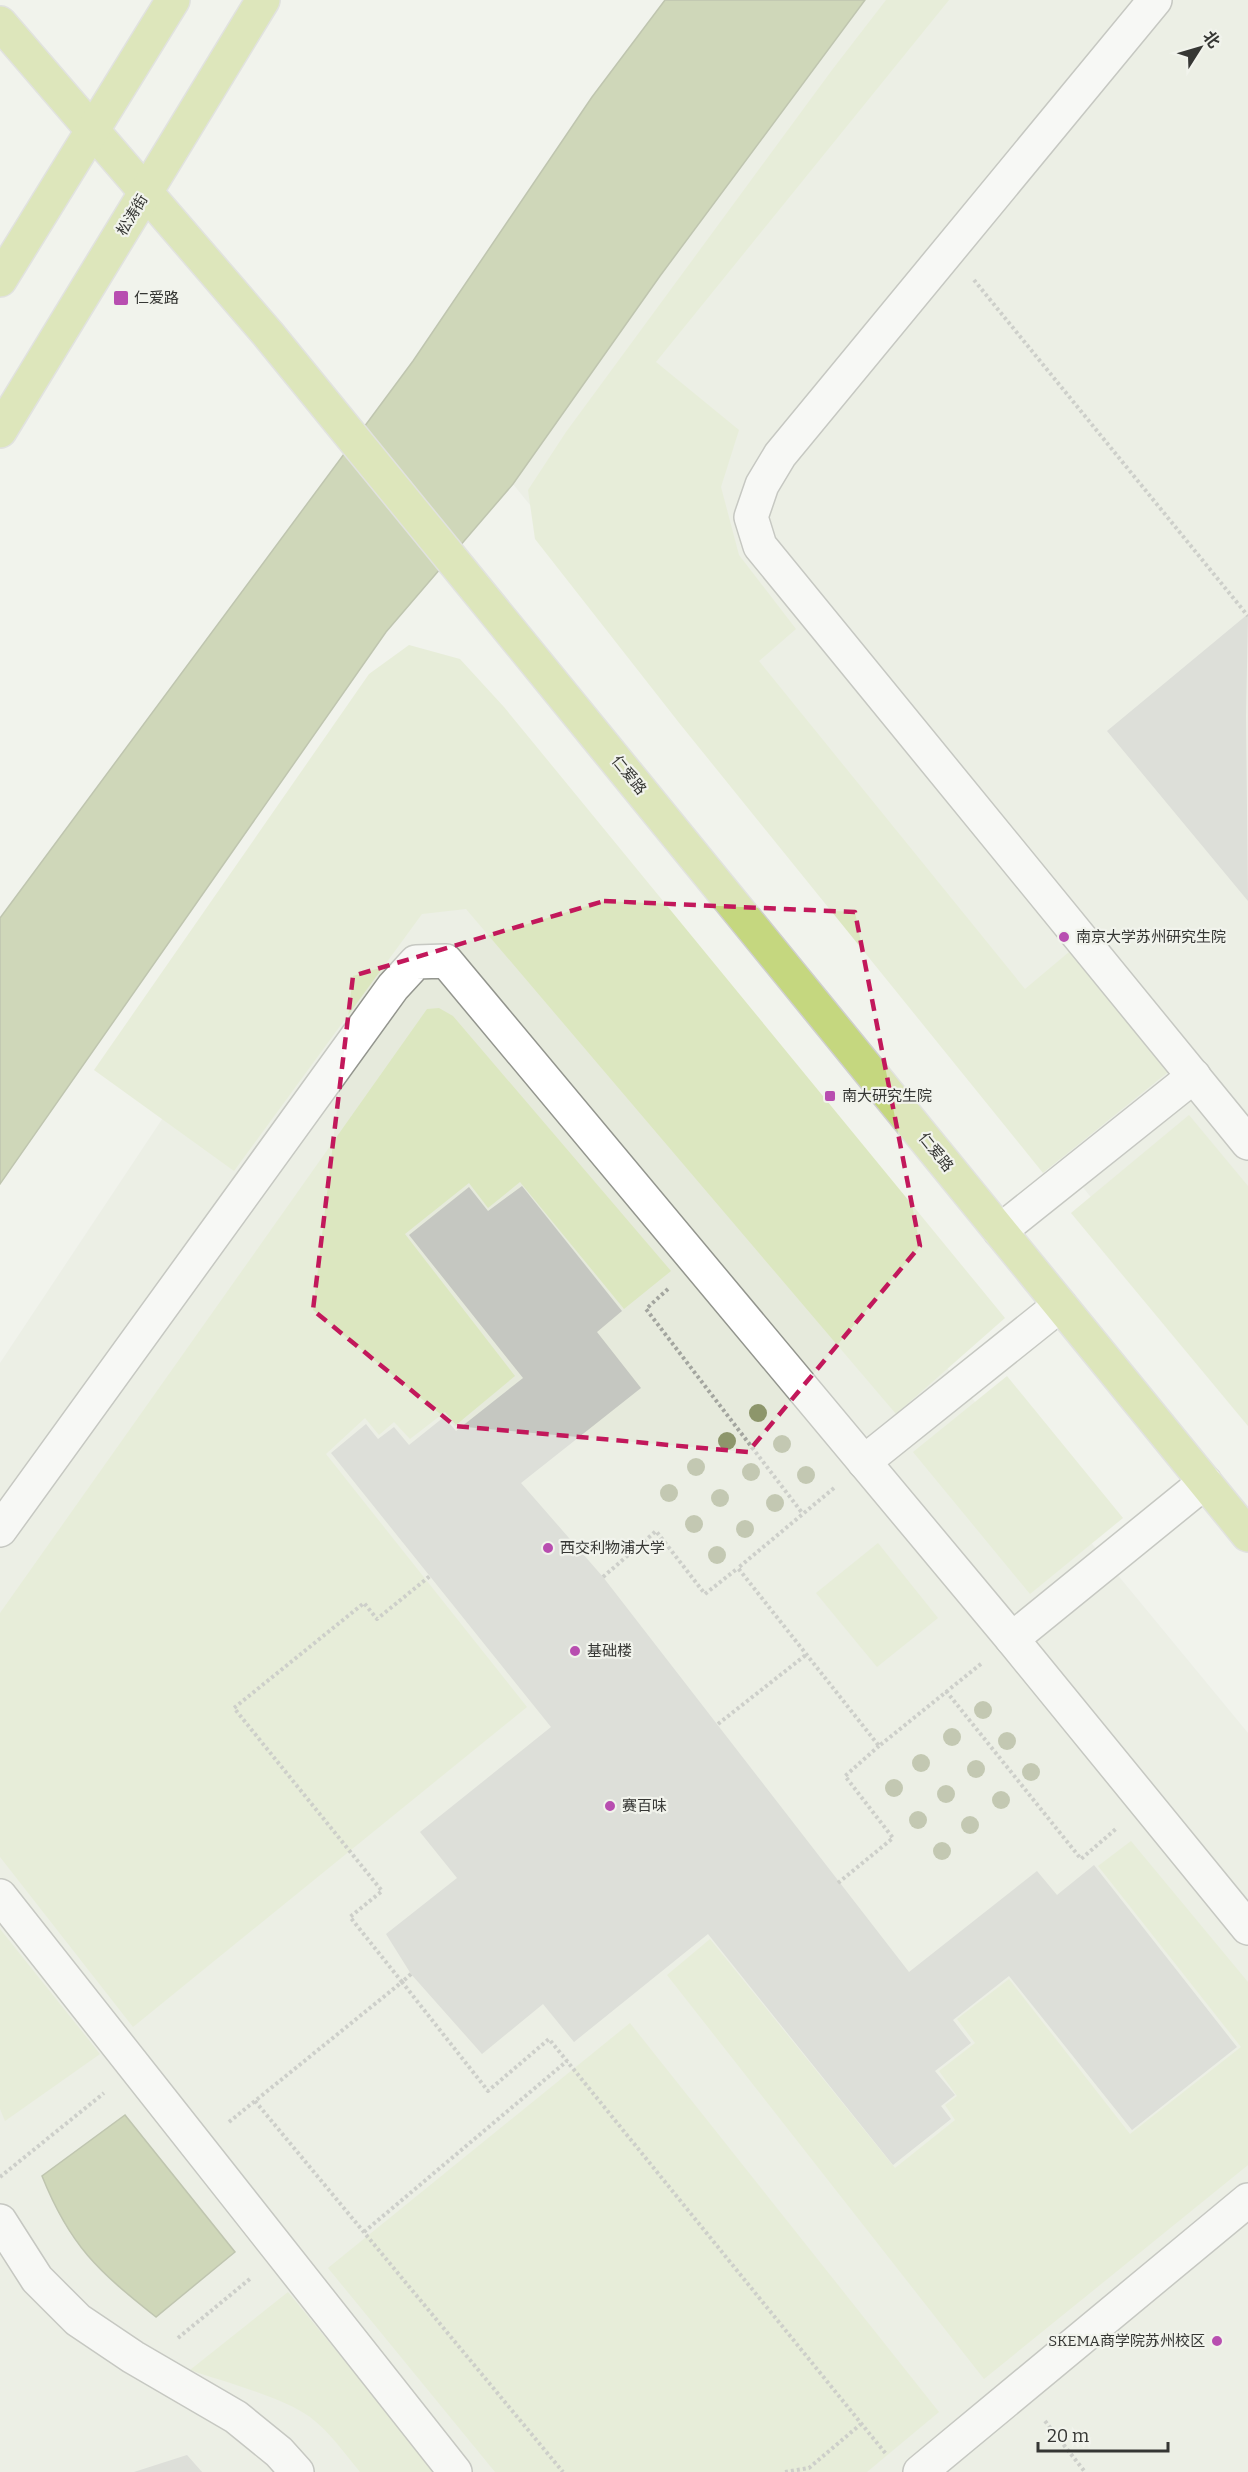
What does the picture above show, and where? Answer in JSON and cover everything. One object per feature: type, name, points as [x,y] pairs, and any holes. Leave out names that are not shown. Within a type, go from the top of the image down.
[{"type":"main road","points":[[0,280],[173,0]]},
{"type":"main road","name":"松涛街","points":[[0,431],[263,0]]},
{"type":"main road","name":"仁爱路","points":[[0,23],[268,334],[1248,1535]]},
{"type":"lane","points":[[1155,0],[780,455],[762,485],[751,516],[760,546],[1248,1143]]},
{"type":"lane","points":[[0,1530],[386,997],[416,962],[446,961],[1012,1639],[1248,1928]]},
{"type":"lane","points":[[1000,1231],[1194,1077]]},
{"type":"lane","points":[[864,1462],[1060,1305]]},
{"type":"lane","points":[[1012,1639],[1205,1482]]},
{"type":"lane","points":[[0,1896],[455,2472]]},
{"type":"lane","points":[[920,2472],[1248,2200]]},
{"type":"lane","points":[[0,2221],[38,2279],[78,2320],[146,2365],[236,2417],[279,2452],[297,2472]]},
{"type":"path","points":[[949,249],[1248,616]]},
{"type":"path","points":[[698,1262],[646,1309],[803,1514]]},
{"type":"path","points":[[603,1577],[656,1531],[705,1593],[864,1462]]},
{"type":"path","points":[[738,1568],[879,1746]]},
{"type":"path","points":[[430,1576],[377,1619],[364,1603],[234,1708],[382,1891],[350,1917],[488,2091],[549,2039],[887,2456]]},
{"type":"path","points":[[838,1883],[893,1838],[845,1776],[1012,1639]]},
{"type":"path","points":[[718,1724],[807,1654]]},
{"type":"path","points":[[946,1691],[1081,1859],[1146,1804]]},
{"type":"path","points":[[199,2148],[411,1974]]},
{"type":"path","points":[[364,2232],[567,2061]]},
{"type":"path","points":[[0,2177],[135,2068]]},
{"type":"path","points":[[255,2101],[563,2472]]},
{"type":"path","points":[[146,2365],[281,2253]]},
{"type":"path","points":[[1020,2389],[1085,2472]]},
{"type":"path","points":[[785,2472],[809,2468],[861,2424]]},
{"type":"highlighted area","points":[[604,901],[855,912],[920,1246],[748,1452],[455,1426],[313,1310],[353,976]]},
{"type":"shaded area","points":[[665,0],[865,0],[660,276],[513,484],[386,632],[0,1184],[0,918],[413,361],[592,97]]},
{"type":"shaded area","name":"南京大学苏州研究生院","points":[[865,0],[1248,0],[1248,1391],[513,484],[660,276]]},
{"type":"shaded area","points":[[886,0],[949,0],[656,362],[739,430],[721,487],[739,555],[796,629],[759,661],[1025,989],[1069,952],[1168,1072],[1043,1173],[680,724],[535,539],[528,490],[566,432]]},
{"type":"shaded area","points":[[409,645],[460,659],[504,707],[1005,1318],[896,1414],[466,909],[422,914],[234,1171],[94,1070],[369,674]]},
{"type":"shaded area","name":"西交利物浦大学","points":[[514,843],[1248,1733],[1248,2472],[0,2472],[0,1363],[333,862]]},
{"type":"shaded area","points":[[439,1008],[453,1016],[671,1271],[624,1309],[520,1182],[488,1208],[469,1183],[405,1234],[515,1376],[456,1425],[445,1412],[410,1439],[394,1422],[379,1435],[365,1418],[326,1454],[527,1707],[133,2027],[0,1857],[0,1613],[427,1009]]},
{"type":"shaded area","points":[[1189,1115],[1248,1186],[1248,1426],[1071,1213]]},
{"type":"shaded area","points":[[1007,1376],[1123,1518],[1030,1594],[913,1452]]},
{"type":"shaded area","points":[[878,1543],[938,1618],[877,1667],[816,1593]]},
{"type":"shaded area","points":[[1131,1841],[1248,1982],[1248,2165],[984,2379],[667,1975],[710,1939],[895,2168],[955,2120],[945,2105],[957,2096],[939,2071],[975,2043],[957,2019],[1009,1979],[1130,2134],[1241,2047],[1098,1866]]},
{"type":"shaded area","points":[[0,1929],[100,2054],[5,2121],[0,2109]]},
{"type":"shaded area","points":[[630,2023],[939,2412],[867,2472],[495,2472],[328,2268]]},
{"type":"shaded area","points":[[125,2115],[235,2252],[156,2317],[102,2271],[88,2256],[63,2221],[42,2176]]},
{"type":"shaded area","points":[[288,2292],[436,2472],[360,2472],[324,2429],[310,2417],[285,2403],[253,2390],[190,2370]]},
{"type":"building","points":[[1248,614],[1246,716],[1248,901],[1107,731]]},
{"type":"building","name":"基础楼","points":[[522,1186],[622,1311],[597,1332],[641,1388],[521,1483],[603,1577],[909,1972],[1037,1871],[1057,1895],[1094,1865],[1237,2047],[1132,2130],[1009,1976],[953,2020],[971,2043],[935,2071],[955,2095],[941,2106],[951,2119],[893,2165],[708,1934],[574,2042],[543,2004],[482,2054],[411,1974],[386,1934],[457,1878],[420,1832],[551,1727],[331,1453],[366,1424],[378,1439],[394,1427],[409,1445],[444,1417],[456,1431],[523,1378],[409,1235],[469,1187],[488,1211]]},
{"type":"building","points":[[187,2455],[202,2472],[134,2472]]},
{"type":"place","name":"仁爱路","points":[[121,298]]},
{"type":"place","name":"南京大学苏州研究生院","points":[[1064,937]]},
{"type":"place","name":"南大研究生院","points":[[830,1096]]},
{"type":"place","name":"西交利物浦大学","points":[[548,1548]]},
{"type":"place","name":"基础楼","points":[[575,1651]]},
{"type":"place","name":"赛百味","points":[[610,1806]]},
{"type":"place","name":"SKEMA商学院苏州校区","points":[[1217,2341]]}]
